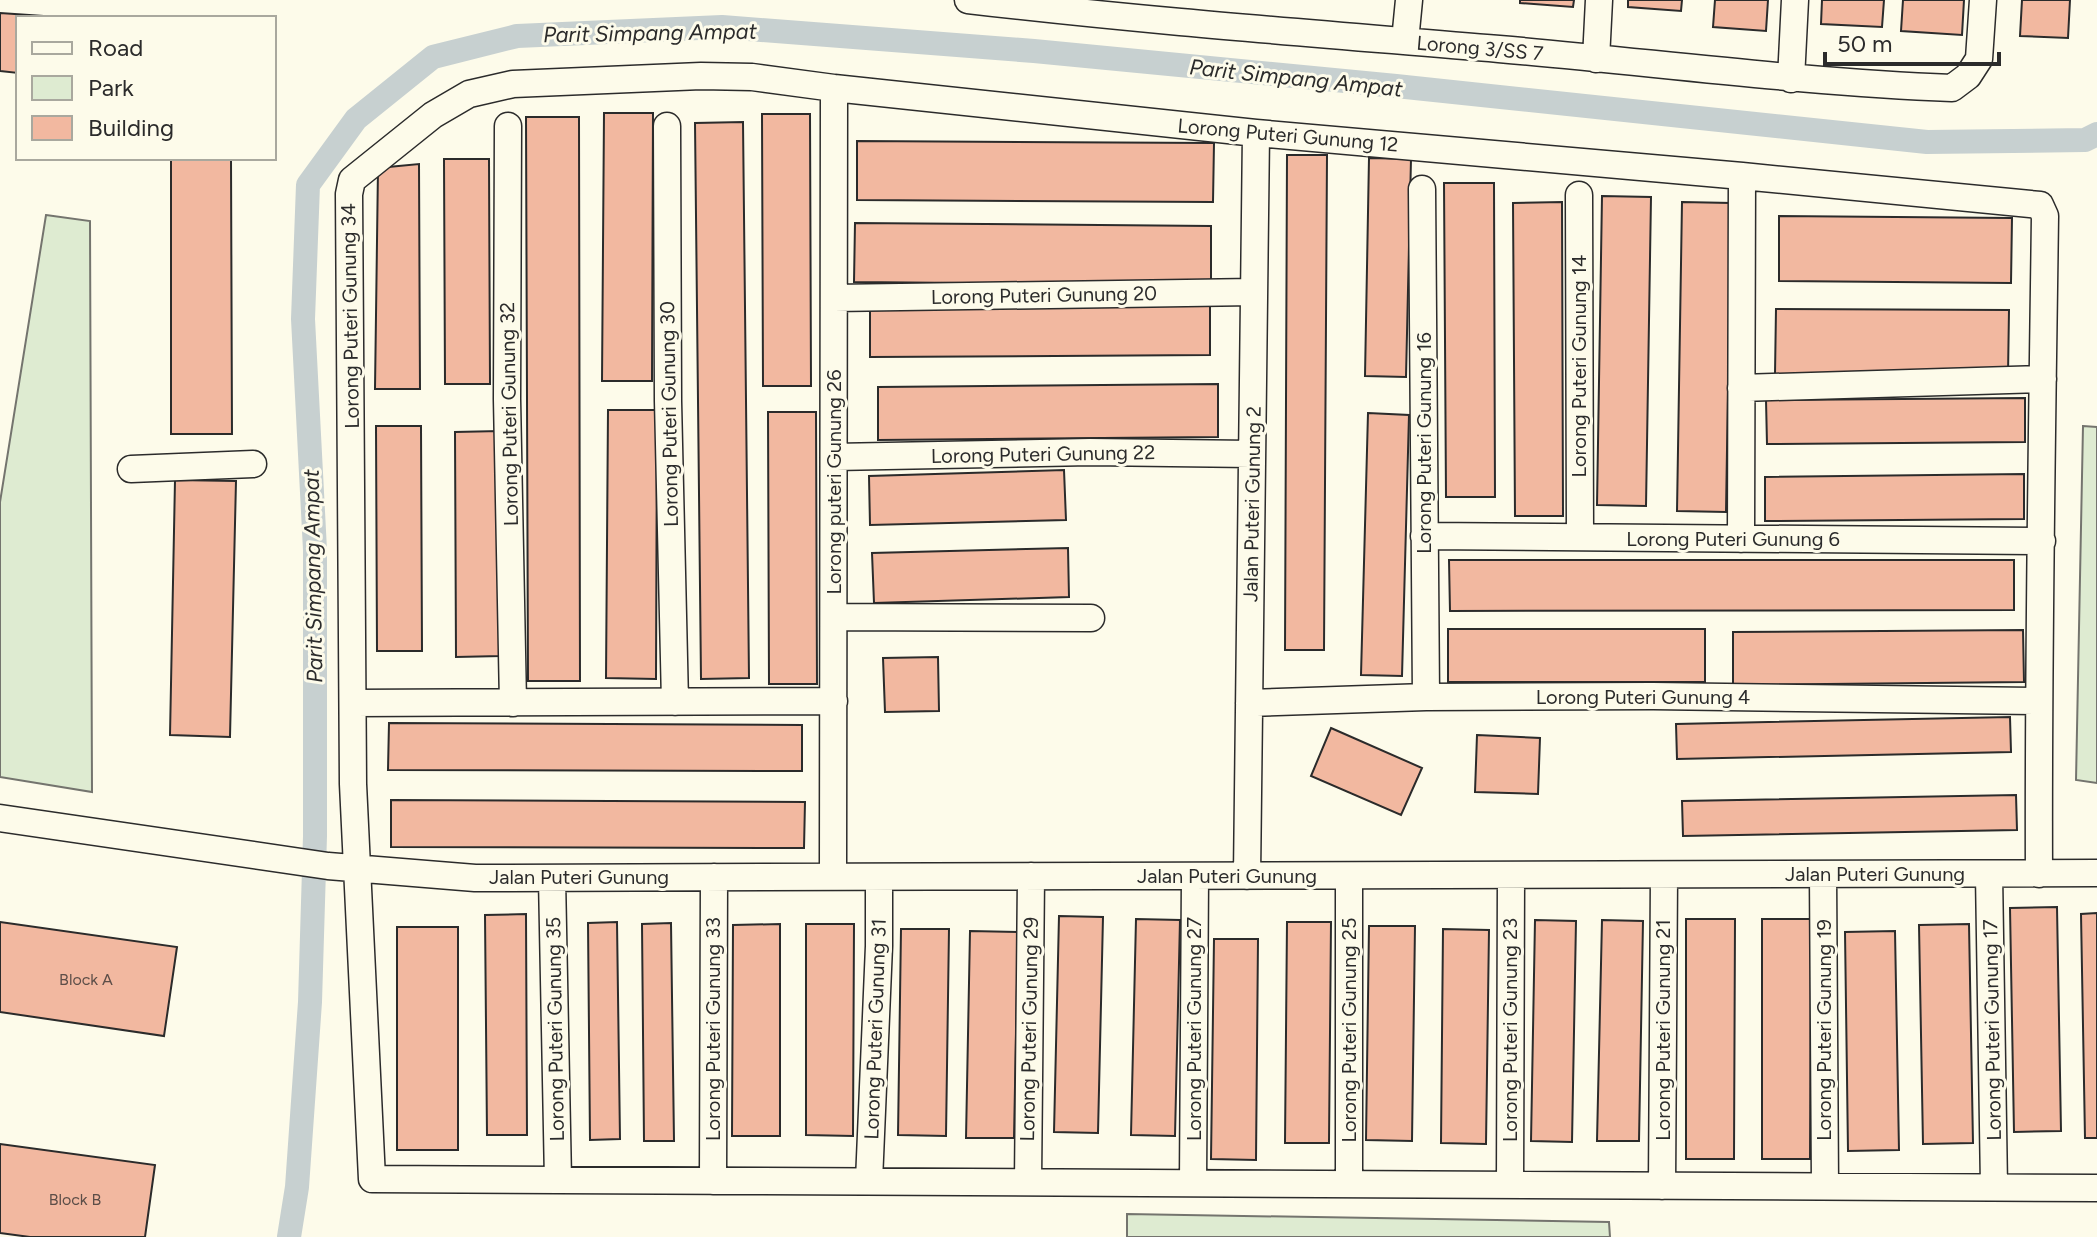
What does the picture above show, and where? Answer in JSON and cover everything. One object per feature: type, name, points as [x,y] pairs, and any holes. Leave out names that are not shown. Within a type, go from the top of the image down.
[{"type":"street","name":"Lorong 3/SS 7","points":[[968,0],[1221,13],[1405,41],[1791,79],[1952,88],[1968,76],[1979,59],[1983,0]]},
{"type":"street","points":[[1405,41],[1409,0]]},
{"type":"street","points":[[1596,59],[1599,0]]},
{"type":"street","points":[[1791,79],[1795,0]]},
{"type":"street","name":"Lorong Puteri Gunung 34","points":[[558,1180],[372,1179],[353,784],[349,194],[352,180],[433,115],[469,94],[513,84],[701,76],[752,77],[834,88]]},
{"type":"street","name":"Lorong Puteri Gunung 12","points":[[834,88],[1256,133],[2040,205],[2045,216],[2043,379]]},
{"type":"street","name":"Lorong puteri Gunung 26","points":[[833,877],[834,88]]},
{"type":"street","name":"Lorong Puteri Gunung 32","points":[[508,126],[507,399],[513,703]]},
{"type":"street","name":"Lorong Puteri Gunung 30","points":[[667,126],[668,401],[675,702]]},
{"type":"street","name":"Jalan Puteri Gunung 2","points":[[1247,876],[1256,133]]},
{"type":"street","points":[[1741,539],[1742,176]]},
{"type":"street","name":"Lorong Puteri Gunung 16","points":[[1422,189],[1426,697]]},
{"type":"street","name":"Lorong Puteri Gunung 14","points":[[1579,195],[1580,537]]},
{"type":"street","name":"Lorong Puteri Gunung 20","points":[[834,298],[1254,292]]},
{"type":"street","points":[[1741,388],[2043,379],[2037,701],[2039,874]]},
{"type":"street","name":"Lorong Puteri Gunung 22","points":[[834,457],[1090,452],[1252,454]]},
{"type":"street","points":[[131,469],[253,464]]},
{"type":"street","name":"Lorong Puteri Gunung 6","points":[[1424,536],[2042,541]]},
{"type":"street","points":[[834,617],[1091,618]]},
{"type":"street","name":"Lorong Puteri Gunung 4","points":[[1249,703],[1426,697],[1668,696],[2037,701]]},
{"type":"street","points":[[354,703],[834,701]]},
{"type":"street","name":"Jalan Puteri Gunung","points":[[0,818],[316,864],[475,878],[2097,873]]},
{"type":"street","name":"Lorong Puteri Gunung 19","points":[[1823,874],[1825,1186]]},
{"type":"street","name":"Lorong Puteri Gunung 17","points":[[1989,874],[1994,1187]]},
{"type":"street","name":"Lorong Puteri Gunung 23","points":[[1510,1185],[1511,875]]},
{"type":"street","name":"Lorong Puteri Gunung 21","points":[[1662,1186],[1664,875]]},
{"type":"street","name":"Lorong Puteri Gunung 29","points":[[1028,1182],[1031,876]]},
{"type":"street","name":"Lorong Puteri Gunung 27","points":[[1193,1183],[1195,876]]},
{"type":"street","name":"Lorong Puteri Gunung 25","points":[[1349,876],[1349,1184]]},
{"type":"street","name":"Lorong Puteri Gunung 33","points":[[713,1181],[714,877]]},
{"type":"street","name":"Lorong Puteri Gunung 31","points":[[869,1181],[879,877]]},
{"type":"street","name":"Lorong Puteri Gunung 35","points":[[552,878],[558,1180]]},
{"type":"street","points":[[558,1180],[2097,1188]]},
{"type":"green space","points":[[46,215],[90,221],[92,792],[0,777],[0,502]]},
{"type":"green space","points":[[2083,426],[2097,427],[2097,783],[2076,780]]},
{"type":"green space","points":[[1127,1214],[1609,1222],[1610,1237],[1127,1237]]},
{"type":"building","points":[[1520,0],[1574,0],[1573,7],[1520,3]]},
{"type":"building","points":[[1628,0],[1682,0],[1681,11],[1628,7]]},
{"type":"building","points":[[1715,0],[1768,0],[1766,31],[1713,27]]},
{"type":"building","points":[[1822,0],[1884,0],[1882,27],[1821,24]]},
{"type":"building","points":[[1903,0],[1964,0],[1962,35],[1901,31]]},
{"type":"building","points":[[2022,0],[2070,0],[2068,38],[2020,36]]},
{"type":"building","points":[[0,13],[44,16],[16,16],[16,73],[0,71]]},
{"type":"building","points":[[604,113],[653,113],[652,381],[602,381]]},
{"type":"building","points":[[762,114],[810,114],[811,386],[763,386]]},
{"type":"building","points":[[526,117],[579,117],[580,681],[528,681]]},
{"type":"building","points":[[743,122],[749,678],[701,679],[695,123]]},
{"type":"building","points":[[857,141],[1214,143],[1213,202],[857,200]]},
{"type":"building","points":[[1287,155],[1327,155],[1324,650],[1285,650]]},
{"type":"building","points":[[1369,158],[1411,159],[1406,377],[1365,376]]},
{"type":"building","points":[[444,159],[489,159],[490,384],[445,384]]},
{"type":"building","points":[[171,160],[231,160],[232,434],[171,434]]},
{"type":"building","points":[[419,164],[420,389],[375,389],[378,168]]},
{"type":"building","points":[[1444,183],[1494,183],[1495,497],[1446,497]]},
{"type":"building","points":[[1602,196],[1651,197],[1646,506],[1597,505]]},
{"type":"building","points":[[1562,202],[1563,516],[1515,516],[1513,203]]},
{"type":"building","points":[[1682,202],[1731,203],[1726,512],[1677,511]]},
{"type":"building","points":[[1779,216],[2012,218],[2011,283],[1779,281]]},
{"type":"building","points":[[855,223],[1211,226],[1211,285],[854,282]]},
{"type":"building","points":[[1210,303],[1210,355],[870,357],[870,305]]},
{"type":"building","points":[[1776,309],[2009,310],[2008,375],[1775,374]]},
{"type":"building","points":[[1218,384],[1218,437],[878,440],[878,387]]},
{"type":"building","points":[[2025,398],[2025,442],[1767,444],[1766,400]]},
{"type":"building","points":[[608,410],[657,410],[656,679],[606,678]]},
{"type":"building","points":[[768,412],[816,412],[817,684],[769,684]]},
{"type":"building","points":[[1368,413],[1409,415],[1402,676],[1361,675]]},
{"type":"building","points":[[376,426],[421,426],[422,651],[377,651]]},
{"type":"building","points":[[500,431],[501,656],[456,657],[455,432]]},
{"type":"building","points":[[1064,470],[1066,520],[870,525],[869,476]]},
{"type":"building","points":[[2024,474],[2024,519],[1765,521],[1765,477]]},
{"type":"building","points":[[175,480],[236,481],[230,737],[170,735]]},
{"type":"building","points":[[1068,548],[1069,597],[874,603],[872,553]]},
{"type":"building","points":[[1449,560],[2014,560],[2014,610],[1450,611]]},
{"type":"building","points":[[1448,629],[1705,629],[1705,682],[1448,682]]},
{"type":"building","points":[[2023,630],[2024,682],[1733,685],[1733,632]]},
{"type":"building","points":[[938,657],[939,711],[885,712],[883,658]]},
{"type":"building","points":[[2010,717],[2011,752],[1677,759],[1676,724]]},
{"type":"building","points":[[389,723],[802,725],[802,771],[388,770]]},
{"type":"building","points":[[1331,728],[1422,768],[1401,815],[1311,776]]},
{"type":"building","points":[[1477,735],[1540,738],[1538,794],[1475,792]]},
{"type":"building","points":[[2016,795],[2017,830],[1683,836],[1682,801]]},
{"type":"building","points":[[391,800],[805,802],[804,848],[391,847]]},
{"type":"building","points":[[2057,907],[2061,1131],[2014,1132],[2010,908]]},
{"type":"building","points":[[2097,913],[2097,1138],[2085,1138],[2081,914]]},
{"type":"building","points":[[526,914],[527,1135],[487,1135],[485,915]]},
{"type":"building","points":[[1059,916],[1103,917],[1098,1133],[1054,1132]]},
{"type":"building","points":[[1136,919],[1180,920],[1175,1136],[1131,1135]]},
{"type":"building","points":[[1686,919],[1735,919],[1734,1159],[1686,1159]]},
{"type":"building","points":[[1762,919],[1811,919],[1810,1159],[1762,1159]]},
{"type":"building","points":[[1535,920],[1576,921],[1572,1142],[1531,1141]]},
{"type":"building","points":[[1602,920],[1643,921],[1639,1141],[1597,1141]]},
{"type":"building","points":[[0,922],[177,947],[164,1036],[0,1012]]},
{"type":"building","points":[[617,922],[620,1139],[590,1140],[588,923]]},
{"type":"building","points":[[1287,922],[1331,922],[1329,1143],[1285,1143]]},
{"type":"building","points":[[671,923],[674,1141],[644,1141],[642,924]]},
{"type":"building","points":[[780,924],[780,1136],[732,1136],[733,925]]},
{"type":"building","points":[[806,924],[854,924],[853,1136],[806,1135]]},
{"type":"building","points":[[1969,924],[1973,1143],[1923,1144],[1919,925]]},
{"type":"building","points":[[1369,926],[1415,926],[1412,1141],[1366,1140]]},
{"type":"building","points":[[397,927],[458,927],[458,1150],[397,1150]]},
{"type":"building","points":[[901,929],[949,929],[946,1136],[898,1135]]},
{"type":"building","points":[[1443,929],[1489,930],[1486,1144],[1441,1143]]},
{"type":"building","points":[[970,931],[1018,932],[1014,1138],[966,1138]]},
{"type":"building","points":[[1895,931],[1899,1150],[1848,1151],[1845,932]]},
{"type":"building","points":[[1214,939],[1258,939],[1256,1160],[1211,1159]]},
{"type":"building","points":[[0,1144],[155,1165],[145,1237],[30,1237],[0,1233]]},
{"type":"waterway","name":"Parit Simpang Ampat","points":[[289,1237],[297,1187],[310,1002],[315,836],[315,550],[303,319],[308,185],[356,119],[433,57],[517,36],[722,27],[1034,51],[1927,142],[2085,140],[2097,134]]}]
